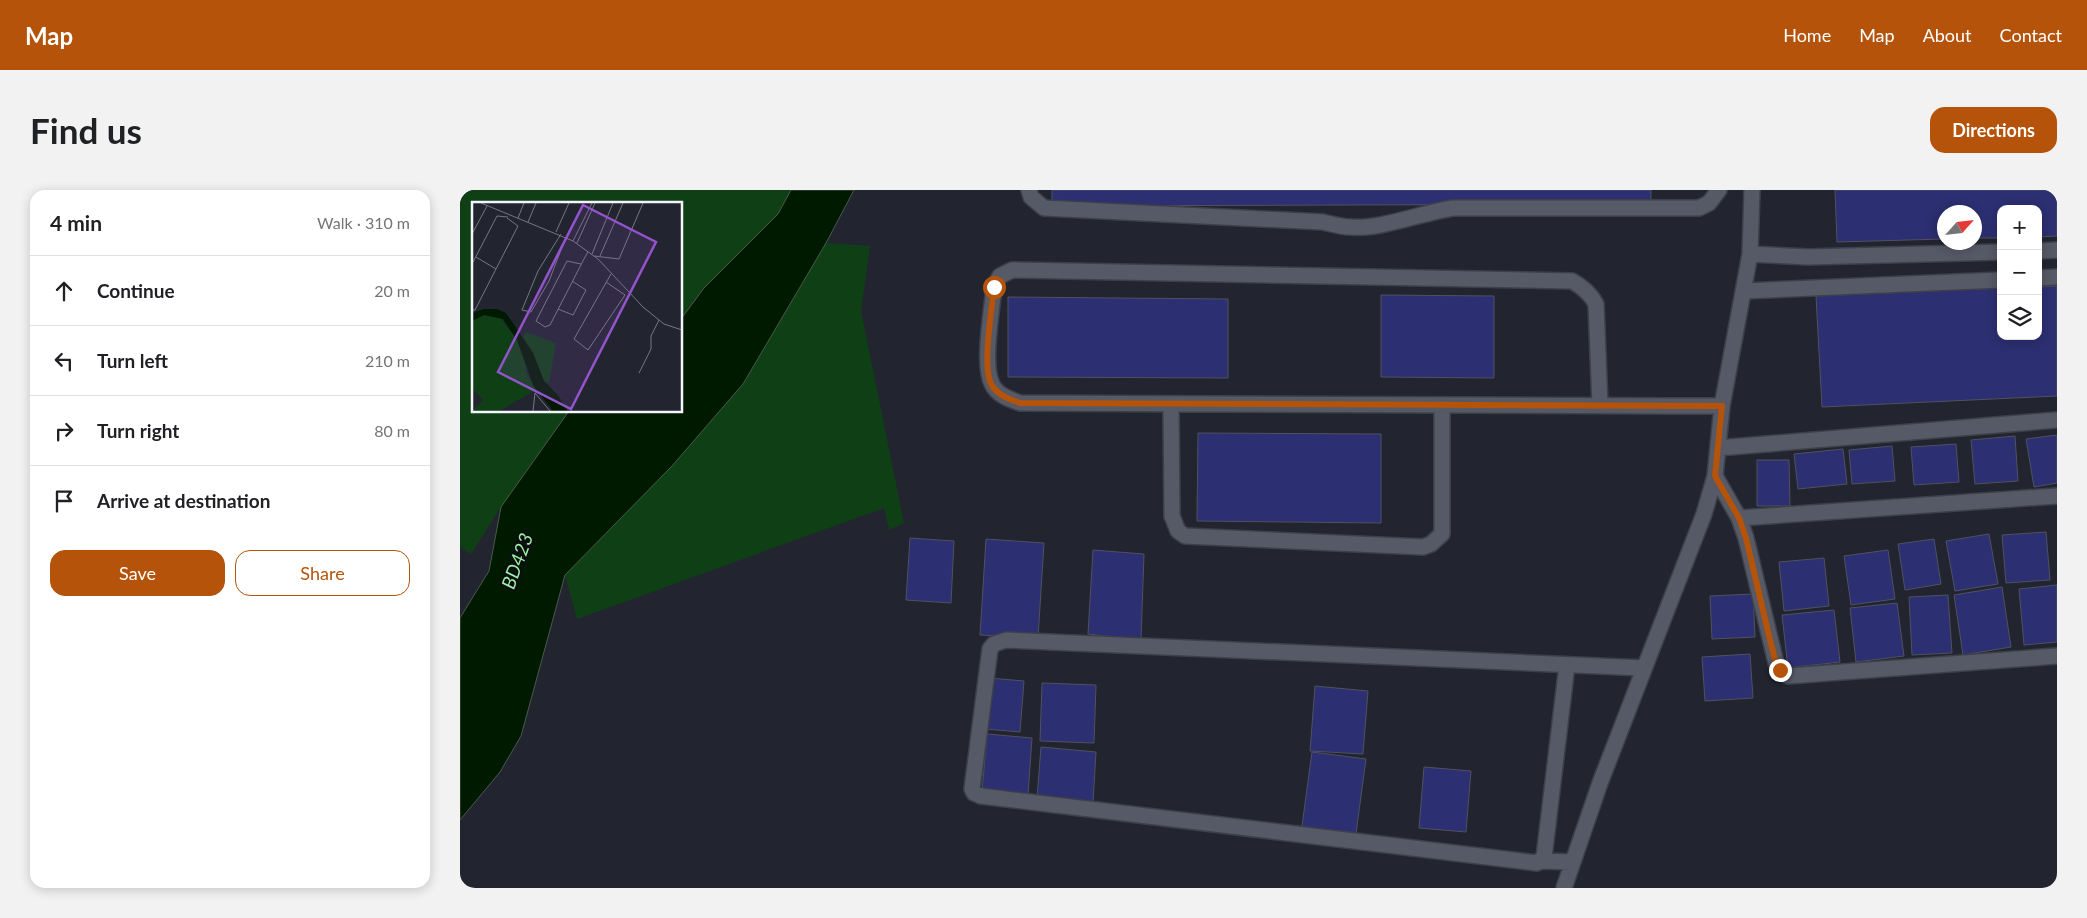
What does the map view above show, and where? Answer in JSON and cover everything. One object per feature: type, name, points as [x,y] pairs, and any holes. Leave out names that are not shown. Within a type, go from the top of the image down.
[{"type":"street","points":[[1029,190],[1031,197],[1044,208],[1323,222],[1351,228],[1374,226],[1429,211],[1453,208],[1699,208],[1709,203],[1719,190]]},
{"type":"street","points":[[1564,888],[1600,784],[1704,514],[1715,476],[1722,406],[1750,254],[1752,190]]},
{"type":"street","points":[[2042,250],[2057,250]]},
{"type":"street","points":[[1750,254],[1808,257],[1997,252]]},
{"type":"street","points":[[1600,406],[1596,304],[1592,296],[1583,287],[1572,281],[1012,270],[1000,276],[994,287],[987,370],[992,385],[1004,397],[1020,403],[1600,406],[1722,406]]},
{"type":"street","points":[[2042,278],[2057,277]]},
{"type":"street","points":[[1743,291],[1997,280]]},
{"type":"street","points":[[1172,404],[1172,516],[1178,531],[1185,536],[1423,547],[1431,544],[1442,534],[1442,405]]},
{"type":"street","points":[[1718,448],[2057,420]]},
{"type":"street","points":[[1715,476],[1739,518],[1746,538],[1776,663],[1780,670],[1788,676],[2057,656]]},
{"type":"street","points":[[1739,518],[2057,496]]},
{"type":"street","points":[[1573,862],[1541,861],[1537,863],[974,794],[972,789],[990,649],[994,644],[1006,640],[1644,668]]},
{"type":"street","points":[[1541,861],[1544,857],[1566,665]]},
{"type":"green space","points":[[460,190],[791,190],[778,214],[704,288],[682,318],[682,202],[472,202],[472,412],[568,412],[501,507],[471,554],[460,547]]},
{"type":"green space","points":[[826,243],[870,246],[861,311],[904,523],[889,530],[884,508],[577,619],[565,575],[672,466],[743,384]]},
{"type":"water","name":"BD423","points":[[791,190],[854,190],[826,243],[743,384],[672,466],[565,575],[521,736],[500,772],[460,820],[460,618],[489,571],[501,507],[568,412],[682,412],[682,318],[704,288],[778,214]]},
{"type":"building","points":[[1052,190],[1651,190],[1651,204],[1052,206]]},
{"type":"building","points":[[1835,190],[2057,190],[2057,236],[2042,237],[2042,205],[1997,205],[1997,238],[1982,238],[1982,205],[1937,205],[1937,239],[1837,242]]},
{"type":"building","points":[[2057,286],[2057,396],[1822,407],[1816,296],[1997,288],[1997,340],[2042,340],[2042,287]]},
{"type":"building","points":[[1381,295],[1494,296],[1494,378],[1381,377]]},
{"type":"building","points":[[1008,297],[1228,299],[1228,378],[1008,377]]},
{"type":"building","points":[[1198,433],[1381,434],[1381,523],[1197,521]]},
{"type":"building","points":[[2057,435],[2057,483],[2034,487],[2026,439]]},
{"type":"building","points":[[2015,436],[2018,481],[1975,484],[1971,440]]},
{"type":"building","points":[[1956,444],[1959,482],[1914,485],[1911,447]]},
{"type":"building","points":[[1892,446],[1895,481],[1852,484],[1849,450]]},
{"type":"building","points":[[1843,449],[1847,484],[1798,489],[1794,454]]},
{"type":"building","points":[[1757,460],[1789,460],[1790,506],[1757,506]]},
{"type":"building","points":[[2046,532],[2050,580],[2006,583],[2002,535]]},
{"type":"building","points":[[1989,534],[1998,584],[1955,591],[1946,541]]},
{"type":"building","points":[[910,538],[954,541],[951,603],[906,600]]},
{"type":"building","points":[[986,539],[1044,543],[1038,638],[980,635]]},
{"type":"building","points":[[1934,539],[1941,584],[1905,590],[1898,544]]},
{"type":"building","points":[[1093,550],[1144,554],[1141,640],[1088,634]]},
{"type":"building","points":[[1888,550],[1895,599],[1851,605],[1844,556]]},
{"type":"building","points":[[1824,558],[1829,606],[1784,611],[1779,562]]},
{"type":"building","points":[[2057,585],[2057,642],[2024,645],[2019,589]]},
{"type":"building","points":[[2002,587],[2011,647],[1963,655],[1954,595]]},
{"type":"building","points":[[1753,594],[1755,637],[1712,639],[1710,596]]},
{"type":"building","points":[[1948,595],[1952,653],[1912,655],[1909,597]]},
{"type":"building","points":[[1897,603],[1904,656],[1856,662],[1850,608]]},
{"type":"building","points":[[1834,610],[1840,662],[1788,668],[1782,615]]},
{"type":"building","points":[[1750,654],[1753,698],[1705,701],[1702,657]]},
{"type":"building","points":[[989,678],[1024,681],[1020,732],[985,729]]},
{"type":"building","points":[[1042,683],[1096,685],[1094,743],[1040,741]]},
{"type":"building","points":[[1315,686],[1368,691],[1363,754],[1310,751]]},
{"type":"building","points":[[987,734],[1032,738],[1028,795],[982,792]]},
{"type":"building","points":[[1041,747],[1096,752],[1093,803],[1037,798]]},
{"type":"building","points":[[1312,752],[1366,759],[1355,841],[1301,833]]},
{"type":"building","points":[[1424,767],[1471,771],[1466,832],[1419,828]]},
{"type":"route","points":[[994,287],[987,370],[992,385],[1004,397],[1020,403],[1722,406],[1715,476],[1739,518],[1746,538],[1770,640],[1776,663],[1780,670]]}]
